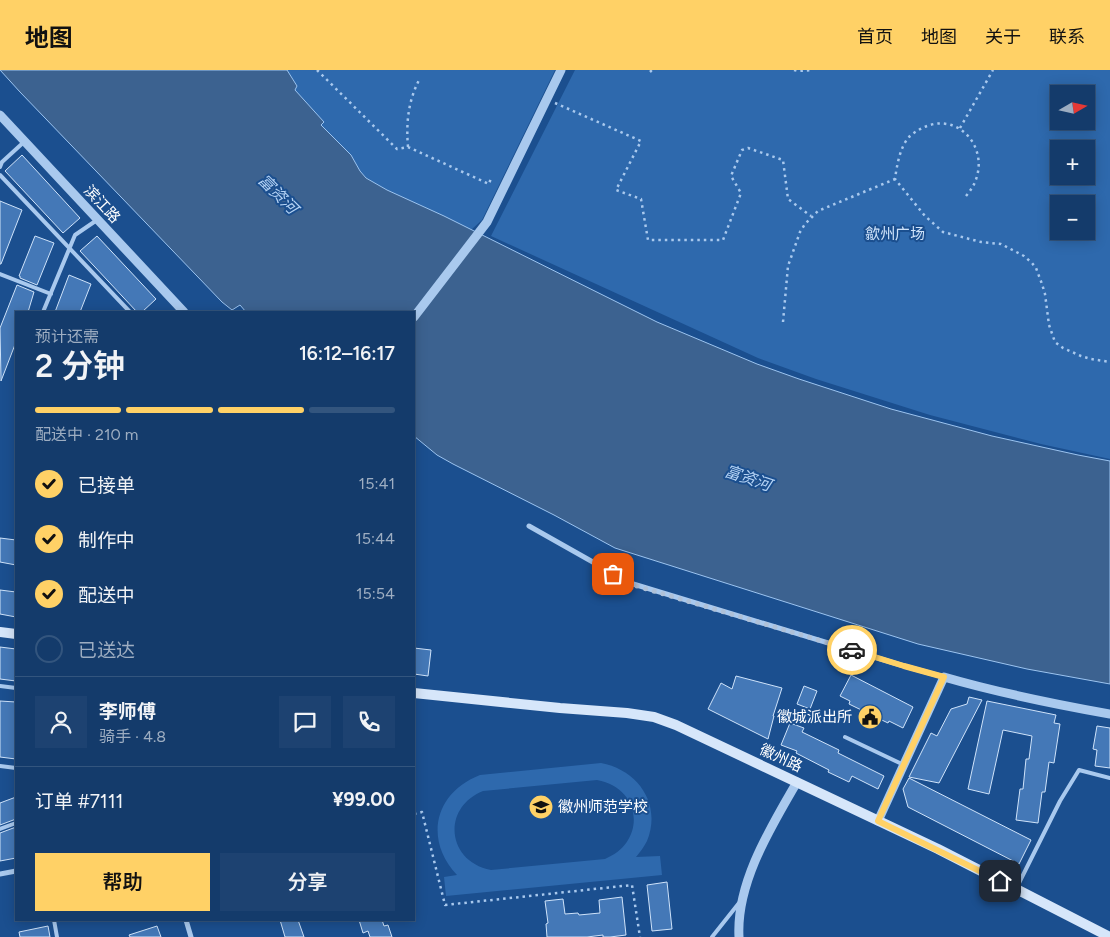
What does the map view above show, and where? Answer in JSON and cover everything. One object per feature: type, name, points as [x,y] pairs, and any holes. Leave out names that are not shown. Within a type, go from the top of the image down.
[{"type":"main road","points":[[0,632],[15,634]]},
{"type":"main road","name":"徽州路","points":[[415,692],[560,708],[627,713],[654,717],[676,724],[878,821],[1110,937]]},
{"type":"street","points":[[415,315],[487,222],[561,70]]},
{"type":"street","name":"滨江路","points":[[0,115],[183,311]]},
{"type":"street","points":[[529,526],[630,584],[978,687],[1110,714]]},
{"type":"street","points":[[878,821],[944,677]]},
{"type":"street","points":[[739,937],[738,926],[742,899],[751,872],[797,782]]},
{"type":"street","points":[[0,874],[15,871]]},
{"type":"street","points":[[186,921],[191,937]]},
{"type":"lane","points":[[0,167],[2,162],[24,141]]},
{"type":"lane","points":[[0,175],[129,311]]},
{"type":"lane","points":[[43,311],[75,235],[97,220]]},
{"type":"lane","points":[[0,274],[51,294]]},
{"type":"lane","points":[[0,686],[15,688]]},
{"type":"lane","points":[[845,737],[904,765]]},
{"type":"lane","points":[[0,766],[15,768]]},
{"type":"lane","points":[[1016,889],[1060,801],[1080,770],[1110,778]]},
{"type":"lane","points":[[0,829],[15,823]]},
{"type":"lane","points":[[712,937],[742,899]]},
{"type":"lane","points":[[54,921],[57,937]]},
{"type":"path","points":[[317,70],[397,149],[408,147],[489,184],[491,178]]},
{"type":"path","points":[[794,70],[813,70]]},
{"type":"path","points":[[960,128],[993,70]]},
{"type":"path","points":[[408,147],[408,113],[418,80]]},
{"type":"path","points":[[547,99],[641,141],[616,190],[641,199],[648,240],[723,240],[741,193],[731,176],[742,150],[748,148],[783,160],[788,199],[811,216]]},
{"type":"path","points":[[966,196],[978,176],[978,159],[970,138],[960,128],[942,123],[929,125],[909,137],[904,146],[895,179],[925,216],[943,232],[981,242],[1001,244],[1024,256],[1036,268],[1042,284],[1049,325],[1055,342],[1063,348],[1082,356],[1098,361],[1110,362]]},
{"type":"path","points":[[783,322],[788,266],[800,232],[811,216],[818,211],[895,179]]},
{"type":"path","points":[[415,814],[422,812],[445,905],[632,885],[640,937]]},
{"type":"green space","points":[[287,70],[555,70],[482,220],[471,230],[366,178],[351,155],[321,125],[323,122],[294,90],[297,86]]},
{"type":"green space","name":"歙州广场","points":[[575,70],[1110,70],[1110,459],[1041,444],[930,415],[816,379],[758,358],[491,236]]},
{"type":"green space","points":[[601,763],[626,773],[644,791],[649,802],[651,814],[651,827],[647,841],[636,857],[660,856],[662,875],[446,896],[444,877],[457,875],[440,847],[439,819],[444,805],[452,793],[464,783],[480,775]],"holes":[[[597,780],[612,785],[623,793],[630,804],[634,816],[633,829],[628,841],[619,851],[605,859],[491,870],[476,865],[465,857],[458,846],[455,834],[455,821],[460,809],[469,799],[483,791]]]},
{"type":"water","name":"富资河","points":[[0,70],[287,70],[297,86],[295,90],[324,122],[321,125],[351,155],[366,178],[657,322],[757,364],[891,409],[992,436],[1110,461],[1110,684],[1027,669],[918,644],[615,548],[453,464],[437,455],[415,437],[415,311],[245,311],[240,305],[232,310],[222,302]]},
{"type":"building","points":[[22,155],[80,218],[63,233],[5,171]]},
{"type":"building","points":[[0,201],[22,210],[1,264],[0,264]]},
{"type":"building","points":[[35,236],[54,243],[37,285],[19,276]]},
{"type":"building","points":[[97,236],[156,299],[143,311],[136,311],[80,251]]},
{"type":"building","points":[[69,275],[91,284],[80,311],[55,311]]},
{"type":"building","points":[[17,285],[34,292],[28,311],[15,311],[15,345],[1,381],[0,328]]},
{"type":"building","points":[[0,538],[15,540],[15,565],[0,562]]},
{"type":"building","points":[[0,590],[15,592],[15,617],[0,614]]},
{"type":"building","points":[[0,647],[15,649],[15,681],[0,679]]},
{"type":"building","points":[[415,648],[431,650],[428,676],[415,674]]},
{"type":"building","points":[[851,675],[913,707],[903,728],[889,721],[888,723],[849,704],[850,701],[840,696]]},
{"type":"building","points":[[736,676],[782,688],[768,739],[708,709],[721,683],[732,689]]},
{"type":"building","points":[[804,686],[817,691],[810,709],[797,704]]},
{"type":"building","points":[[969,697],[982,700],[939,783],[909,777],[931,733],[937,736],[951,709],[967,704]]},
{"type":"building","points":[[0,701],[15,702],[15,759],[0,757]]},
{"type":"building","points":[[987,701],[1056,715],[1054,723],[1060,724],[1054,763],[1049,762],[1045,792],[1042,792],[1038,823],[1016,820],[1020,789],[1023,789],[1026,759],[1029,759],[1032,736],[1003,730],[989,794],[968,789]]},
{"type":"building","points":[[790,723],[804,728],[802,732],[839,750],[838,753],[884,776],[878,789],[852,776],[849,782],[796,753],[797,751],[781,745]]},
{"type":"building","points":[[1097,726],[1110,728],[1110,768],[1095,766],[1097,750],[1093,749]]},
{"type":"building","points":[[909,778],[1031,840],[1019,864],[908,807],[903,789]]},
{"type":"building","points":[[15,797],[15,819],[0,825],[0,803]]},
{"type":"building","points":[[15,827],[15,858],[0,861],[0,833]]},
{"type":"building","points":[[667,882],[672,929],[652,931],[647,885]]},
{"type":"building","points":[[622,897],[626,935],[610,937],[603,937],[603,935],[547,937],[546,924],[548,923],[545,901],[563,899],[565,914],[578,913],[579,915],[600,913],[599,900]]},
{"type":"building","points":[[280,921],[298,921],[304,937],[285,937]]},
{"type":"building","points":[[359,921],[382,921],[384,926],[388,925],[392,937],[370,937],[368,931],[363,933]]},
{"type":"building","points":[[48,926],[50,937],[20,937],[19,932]]},
{"type":"building","points":[[157,926],[161,937],[130,937],[129,935]]},
{"type":"way so far","points":[[613,574],[630,584],[852,650]]},
{"type":"place","name":"徽城派出所","points":[[870,717]]},
{"type":"place","name":"徽州师范学校","points":[[541,807]]},
{"type":"route","points":[[852,650],[944,677],[878,821],[1000,881]]}]
